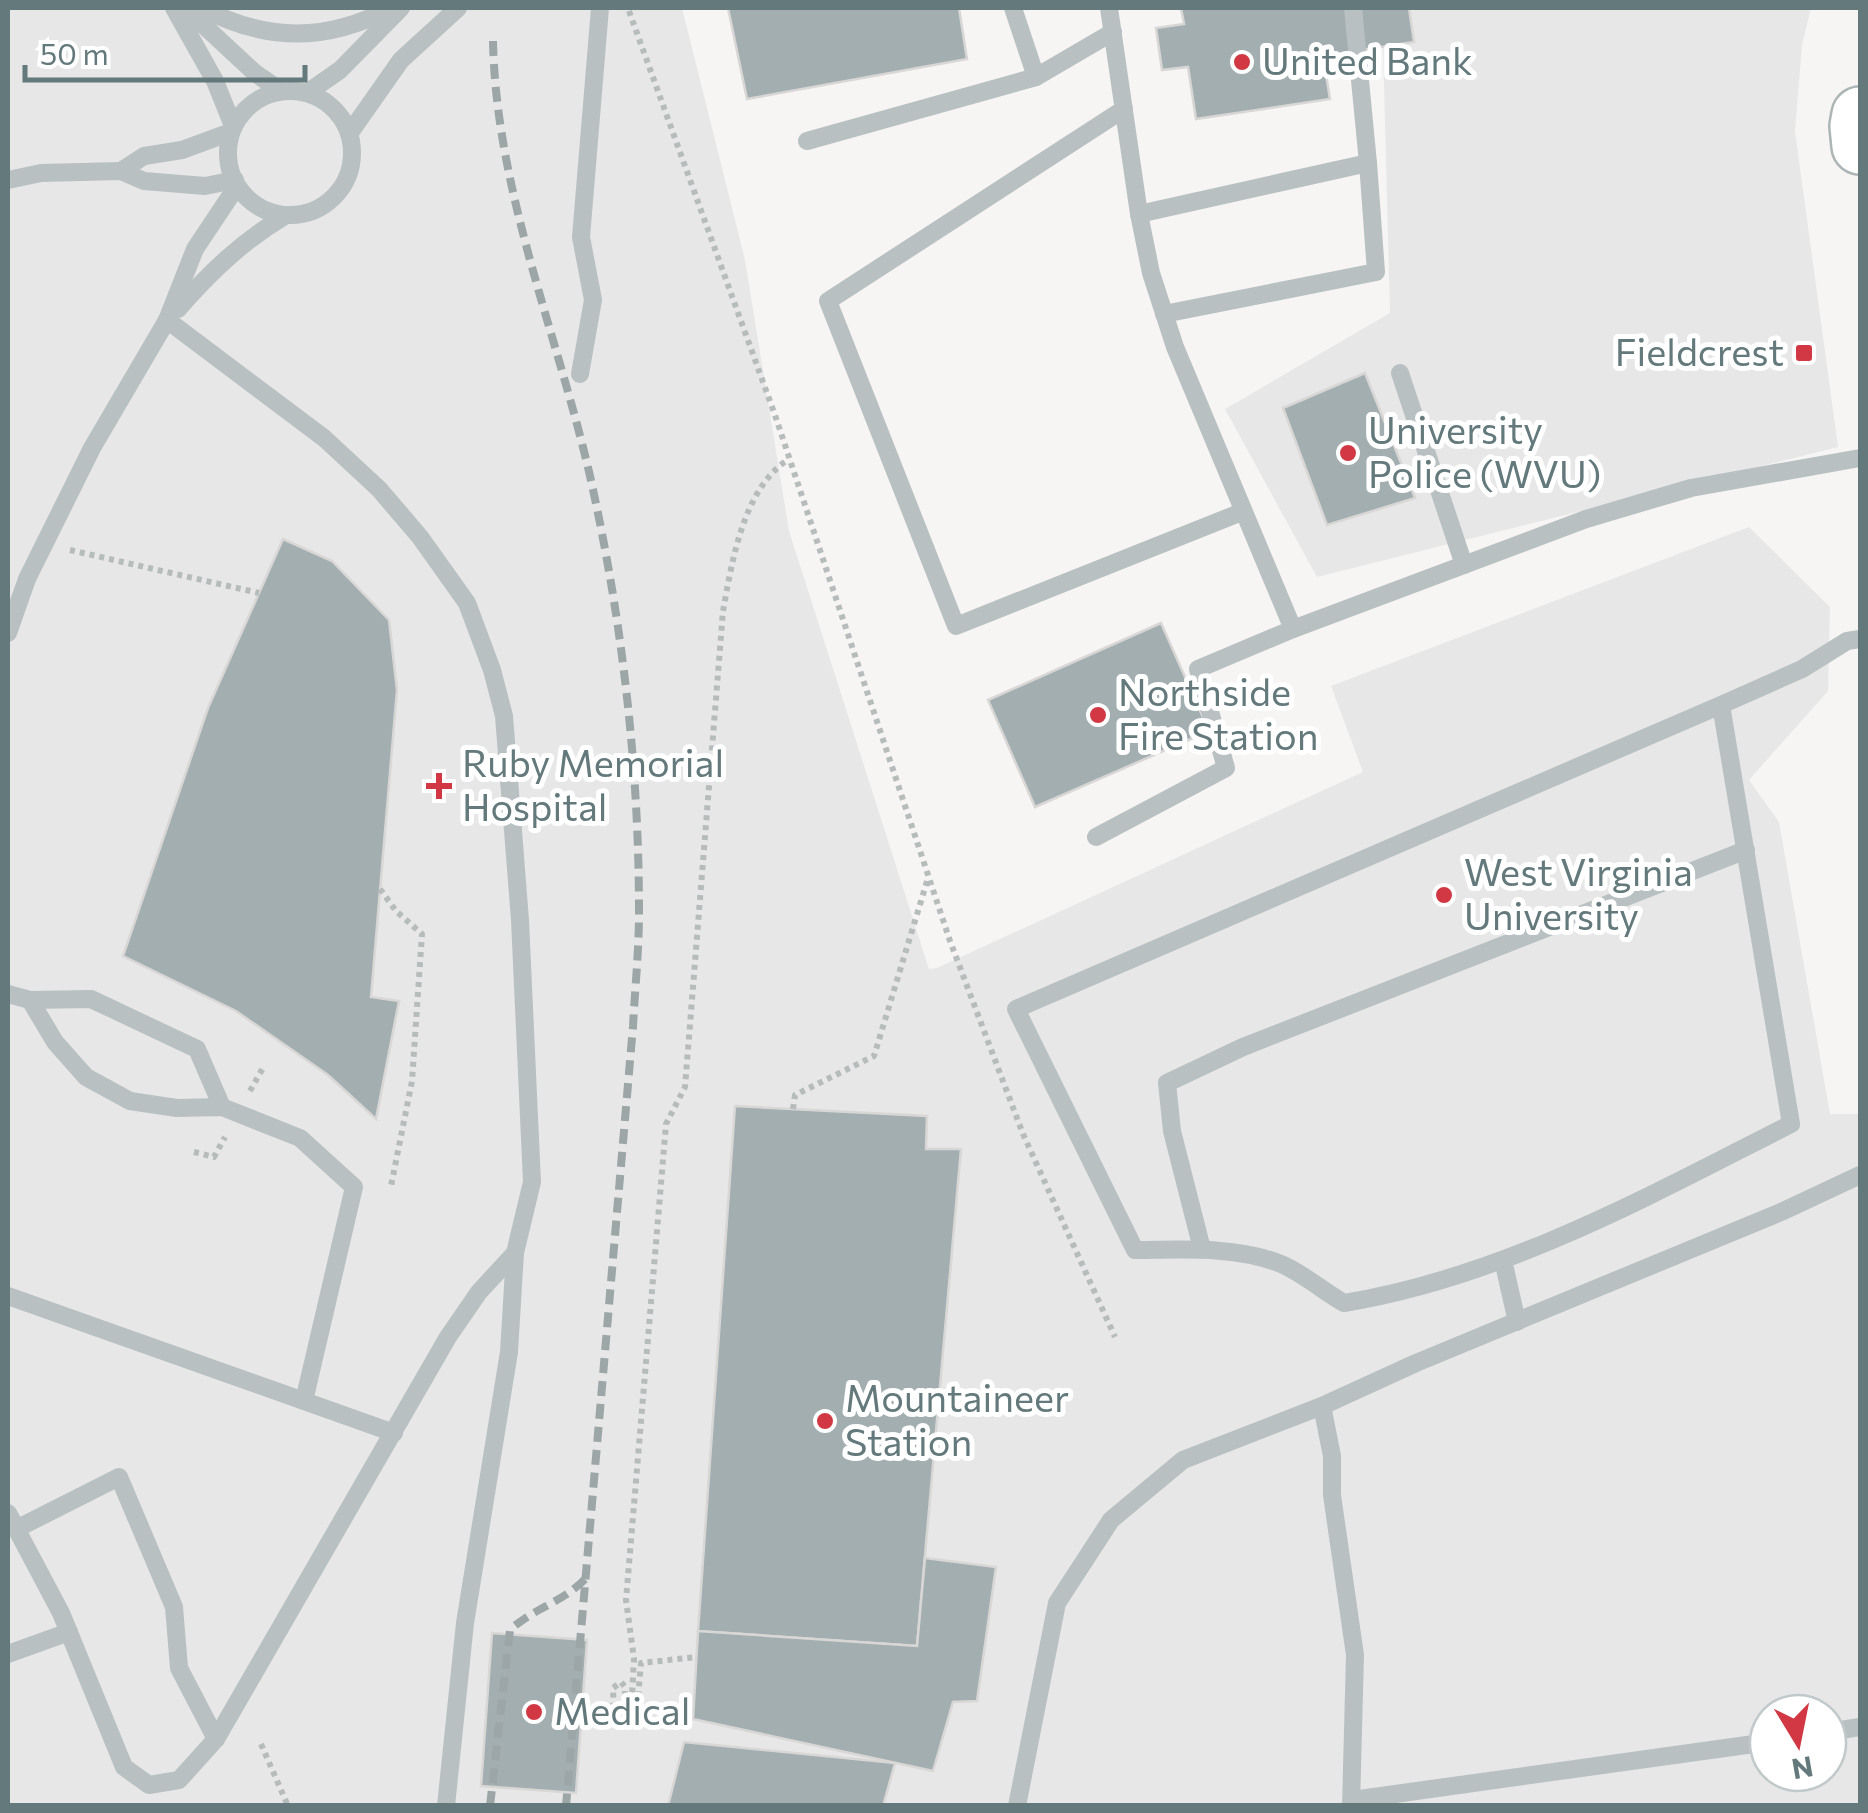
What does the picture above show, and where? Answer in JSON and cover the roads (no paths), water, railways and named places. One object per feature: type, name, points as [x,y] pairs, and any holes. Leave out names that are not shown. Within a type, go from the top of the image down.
[{"type":"main road","points":[[1860,114],[1860,146]]},
{"type":"street","points":[[174,8],[215,81],[232,129]]},
{"type":"street","points":[[186,8],[255,74],[282,91]]},
{"type":"street","points":[[202,8],[265,33],[294,36],[370,19],[391,8]]},
{"type":"street","points":[[307,94],[340,70],[402,8]]},
{"type":"street","points":[[349,134],[401,60],[458,8]]},
{"type":"street","points":[[580,374],[592,300],[581,237],[600,8]]},
{"type":"street","points":[[1014,8],[1036,78]]},
{"type":"street","points":[[1110,8],[1138,214],[1164,314],[1292,629]]},
{"type":"street","points":[[1164,314],[1376,272],[1353,8]]},
{"type":"street","points":[[808,141],[1036,78],[1113,32]]},
{"type":"street","points":[[282,91],[321,98],[337,112],[353,149],[342,188],[328,202],[309,212],[286,215],[268,212],[250,202],[229,167],[228,146],[232,129],[245,110],[262,97],[282,91]]},
{"type":"street","points":[[1124,109],[828,301],[956,626],[1242,512]]},
{"type":"street","points":[[121,171],[144,156],[195,146],[232,129]]},
{"type":"street","points":[[1138,214],[1368,163]]},
{"type":"street","points":[[8,180],[41,173],[121,171],[144,181],[205,186],[236,183]]},
{"type":"street","points":[[8,633],[27,579],[92,448],[167,320],[195,249],[236,183]]},
{"type":"street","points":[[167,320],[218,264],[250,237],[286,215]]},
{"type":"street","points":[[167,320],[324,438],[380,489],[420,536],[467,604],[492,670],[504,716],[520,920],[532,1182],[515,1254],[509,1352],[465,1623],[446,1806]]},
{"type":"street","points":[[1400,372],[1464,565]]},
{"type":"street","points":[[1096,837],[1226,768],[1198,669],[1292,629],[1586,519],[1691,488],[1860,458]]},
{"type":"street","points":[[8,586],[27,579]]},
{"type":"street","points":[[1721,705],[1792,1124],[1660,1190],[1504,1260],[1397,1292],[1344,1303],[1279,1263],[1202,1248],[1135,1250],[1016,1009],[1721,705],[1802,669],[1848,641],[1860,639]]},
{"type":"street","points":[[1202,1248],[1172,1130],[1167,1083],[1243,1047],[1746,850]]},
{"type":"street","points":[[8,994],[30,1000],[92,999],[197,1049],[222,1107]]},
{"type":"street","points":[[30,1000],[55,1042],[86,1078],[130,1100],[176,1108],[222,1107],[300,1138],[354,1187],[304,1401]]},
{"type":"street","points":[[1017,1806],[1058,1603],[1111,1520],[1183,1460],[1322,1406],[1860,1175]]},
{"type":"street","points":[[216,1739],[178,1668],[174,1607],[119,1477],[13,1520],[69,1632],[124,1767],[149,1785],[179,1780],[216,1739],[448,1337],[478,1292],[515,1254]]},
{"type":"street","points":[[1504,1260],[1517,1322]]},
{"type":"street","points":[[8,1296],[394,1433]]},
{"type":"street","points":[[1322,1406],[1332,1456],[1332,1494],[1354,1655],[1352,1802],[1748,1745]]},
{"type":"street","points":[[8,1654],[69,1632]]},
{"type":"railway","points":[[493,41],[497,97],[516,206],[590,476],[611,584],[636,802],[639,926],[633,1026],[566,1806]]},
{"type":"railway","points":[[490,1806],[510,1630],[587,1577]]},
{"type":"place","name":"United Bank","points":[[1242,62]]},
{"type":"place","name":"Fieldcrest","points":[[1804,353]]},
{"type":"place","name":"University Police (WVU)","points":[[1348,453]]},
{"type":"place","name":"Northside Fire Station","points":[[1098,715]]},
{"type":"place","name":"Ruby Memorial Hospital","points":[[439,786]]},
{"type":"place","name":"West Virginia University","points":[[1444,895]]},
{"type":"place","name":"Mountaineer Station","points":[[825,1421]]},
{"type":"place","name":"Medical","points":[[534,1712]]}]
